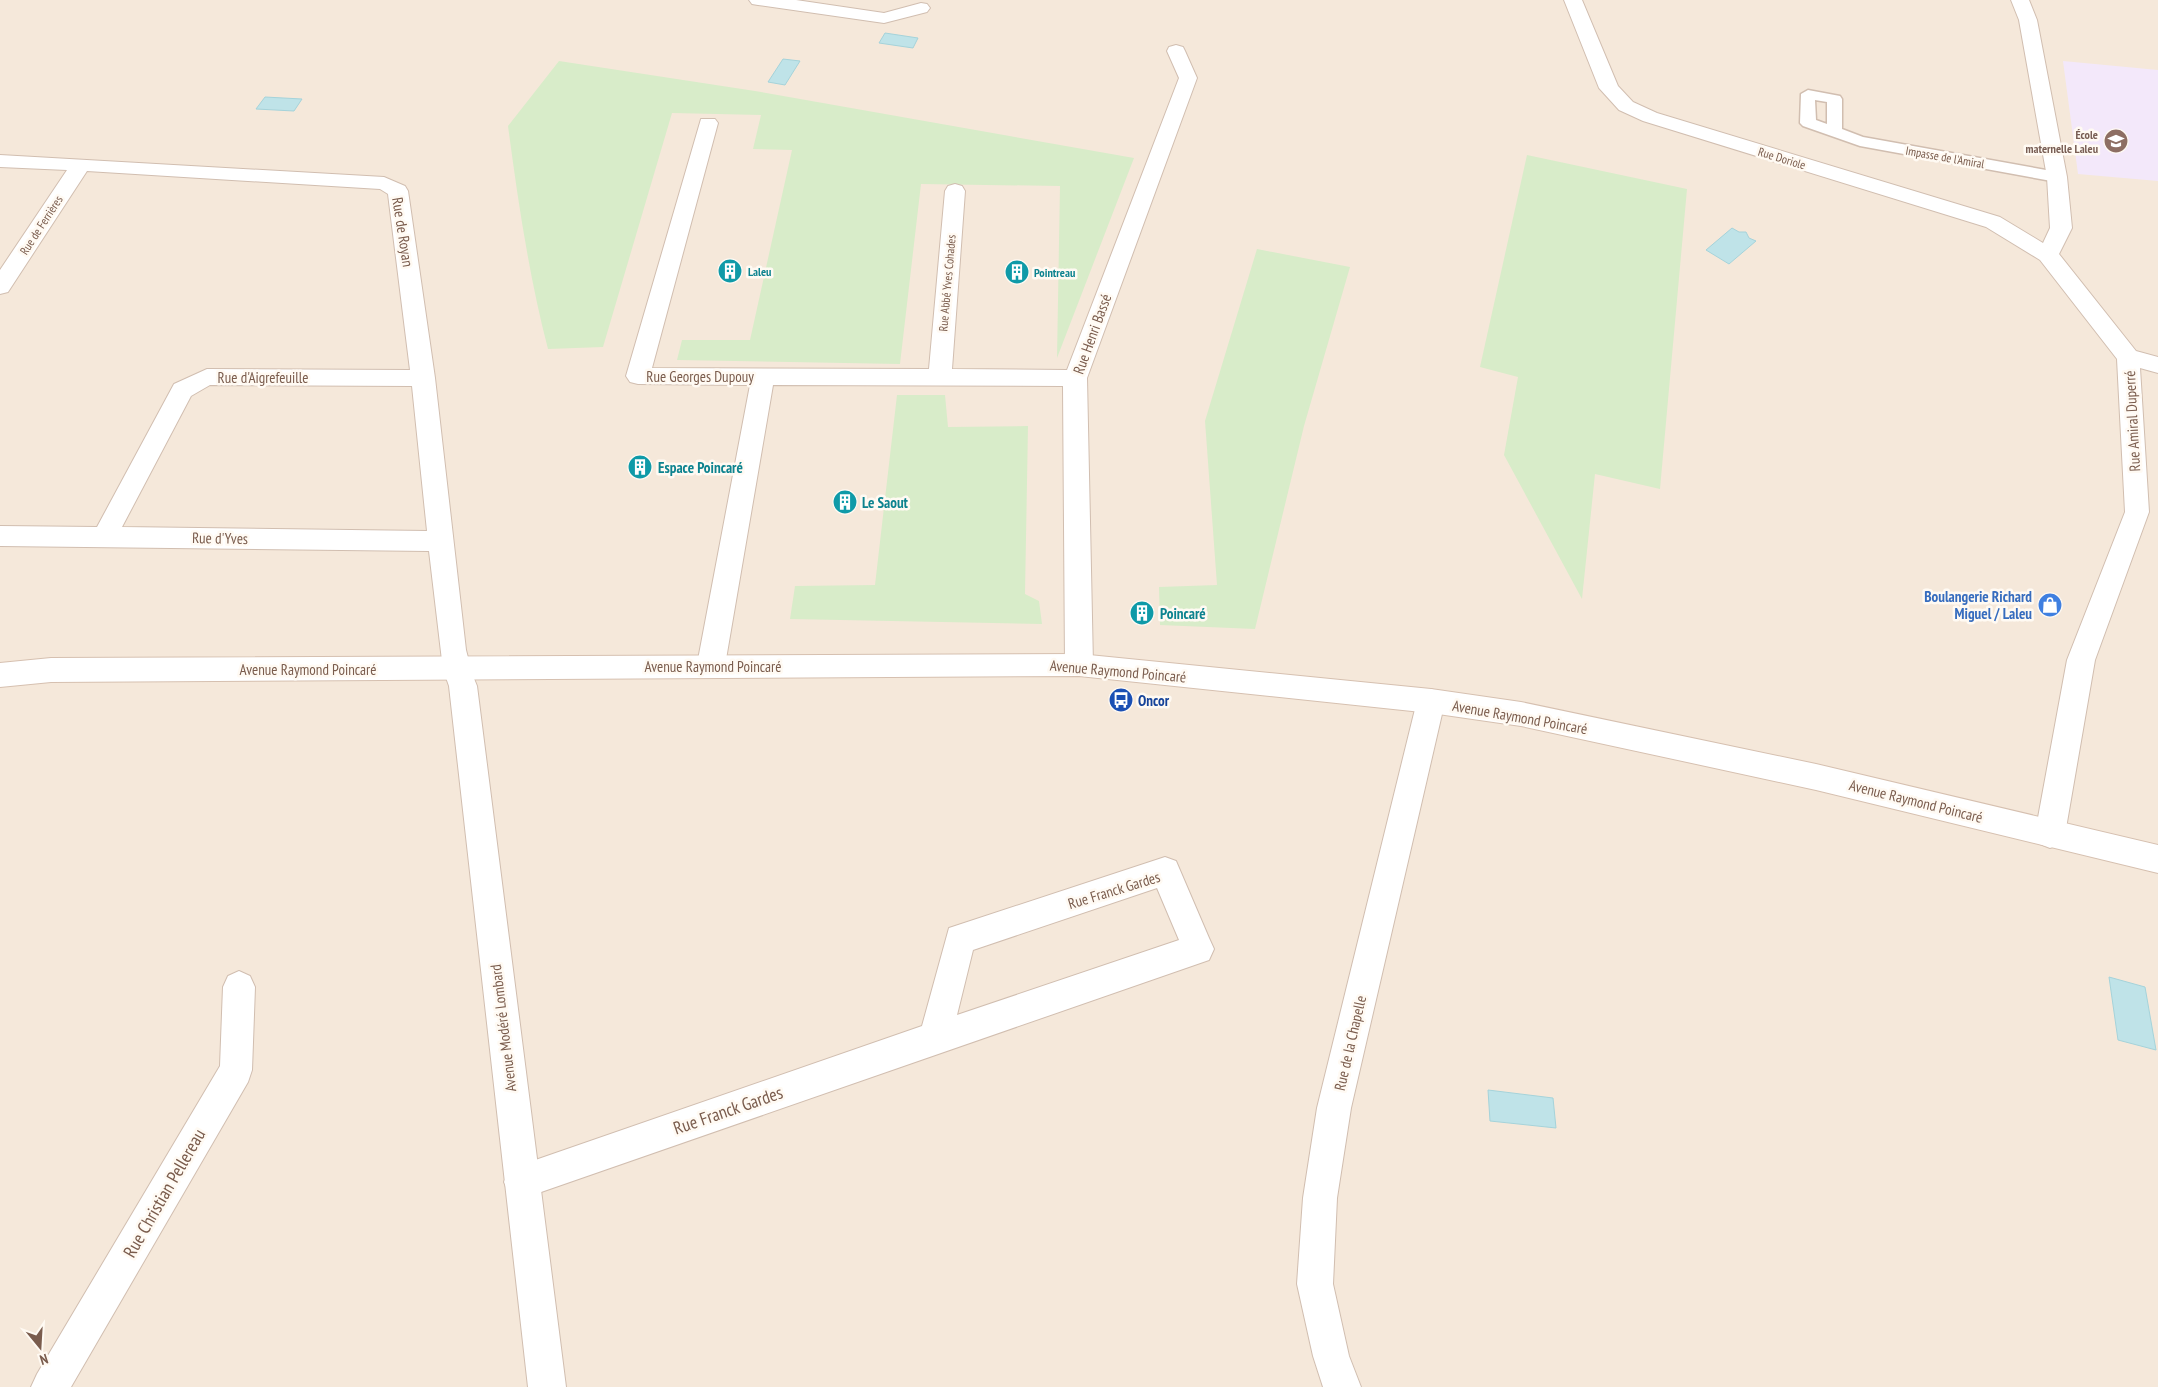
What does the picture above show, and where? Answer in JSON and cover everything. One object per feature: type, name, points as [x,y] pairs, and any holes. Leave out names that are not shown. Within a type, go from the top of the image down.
[{"type":"street","points":[[758,0],[884,18],[921,8]]},
{"type":"street","name":"Rue Doriole","points":[[1573,0],[1609,88],[1626,106],[1650,118],[1993,222],[2048,255]]},
{"type":"street","points":[[2020,0],[2030,28],[2057,177],[2061,228],[2048,255]]},
{"type":"street","name":"Rue Henri Bassé","points":[[1079,665],[1075,378],[1188,78],[1176,51]]},
{"type":"street","name":"Rue Georges Dupouy","points":[[708,123],[638,376],[763,377],[711,665]]},
{"type":"street","name":"Rue de Royan","points":[[0,162],[81,164],[384,183],[398,191],[423,378],[453,650],[458,669]]},
{"type":"street","name":"Rue de Ferrières","points":[[0,287],[81,164]]},
{"type":"street","name":"Rue Abbé Yves Cohades","points":[[940,376],[955,191]]},
{"type":"street","name":"Rue Amiral Duperré","points":[[2048,255],[2128,357],[2136,512],[2081,660],[2050,834]]},
{"type":"street","points":[[2128,357],[2158,364]]},
{"type":"street","points":[[763,377],[940,376],[1075,378]]},
{"type":"street","name":"Rue d'Aigrefeuille","points":[[105,536],[182,390],[206,377],[423,378]]},
{"type":"street","name":"Rue d'Yves","points":[[0,536],[440,540]]},
{"type":"street","name":"Avenue Raymond Poincaré","points":[[0,676],[51,670],[458,669],[711,665],[1079,665],[1431,701],[1521,714],[1816,777],[2158,859]]},
{"type":"street","name":"Avenue Modéré Lombard","points":[[458,669],[463,686],[547,1387]]},
{"type":"street","name":"Rue de la Chapelle","points":[[1342,1387],[1331,1356],[1315,1284],[1320,1198],[1334,1108],[1431,701]]},
{"type":"street","name":"Rue Franck Gardes","points":[[521,1182],[934,1038],[1198,950],[1165,871],[960,939],[934,1038]]},
{"type":"street","name":"Rue Christian Pellereau","points":[[50,1387],[236,1070],[239,987]]},
{"type":"lane","name":"Impasse de l'Amiral","points":[[1834,132],[1860,141],[2057,177]]},
{"type":"shaded area","points":[[0,0],[2158,0],[2158,1387],[0,1387]]},
{"type":"shaded area","name":"École maternelle Laleu","points":[[2063,61],[2158,70],[2158,181],[2078,174]]},
{"type":"green space","points":[[559,61],[755,91],[1134,158],[1057,358],[1060,186],[921,184],[900,364],[677,360],[682,340],[750,340],[792,150],[753,149],[761,115],[672,113],[603,347],[548,349],[535,294],[508,126]]},
{"type":"green space","points":[[1527,155],[1687,189],[1660,489],[1595,474],[1582,599],[1504,455],[1518,377],[1480,367]]},
{"type":"green space","points":[[1257,249],[1350,267],[1304,426],[1255,629],[1160,625],[1159,587],[1217,585],[1205,421]]},
{"type":"green space","points":[[897,395],[945,395],[948,427],[1028,426],[1025,594],[1039,601],[1042,624],[790,619],[795,586],[875,585]]},
{"type":"water","points":[[885,33],[918,38],[913,48],[879,43]]},
{"type":"water","points":[[783,59],[800,61],[785,85],[768,82]]},
{"type":"water","points":[[265,97],[302,99],[294,111],[256,109]]},
{"type":"water","points":[[1732,228],[1739,232],[1746,232],[1749,238],[1756,241],[1729,264],[1706,250]]},
{"type":"water","points":[[2109,977],[2145,987],[2156,1050],[2118,1040]]},
{"type":"water","points":[[1488,1090],[1553,1098],[1556,1128],[1490,1121]]},
{"type":"place","name":"École maternelle Laleu","points":[[2116,141]]},
{"type":"place","name":"Laleu","points":[[730,271]]},
{"type":"place","name":"Pointreau","points":[[1017,272]]},
{"type":"place","name":"Espace Poincaré","points":[[640,467]]},
{"type":"place","name":"Le Saout","points":[[845,502]]},
{"type":"place","name":"Boulangerie Richard Miguel / Laleu","points":[[2050,605]]},
{"type":"place","name":"Poincaré","points":[[1142,613]]},
{"type":"place","name":"Oncor","points":[[1121,700]]}]
